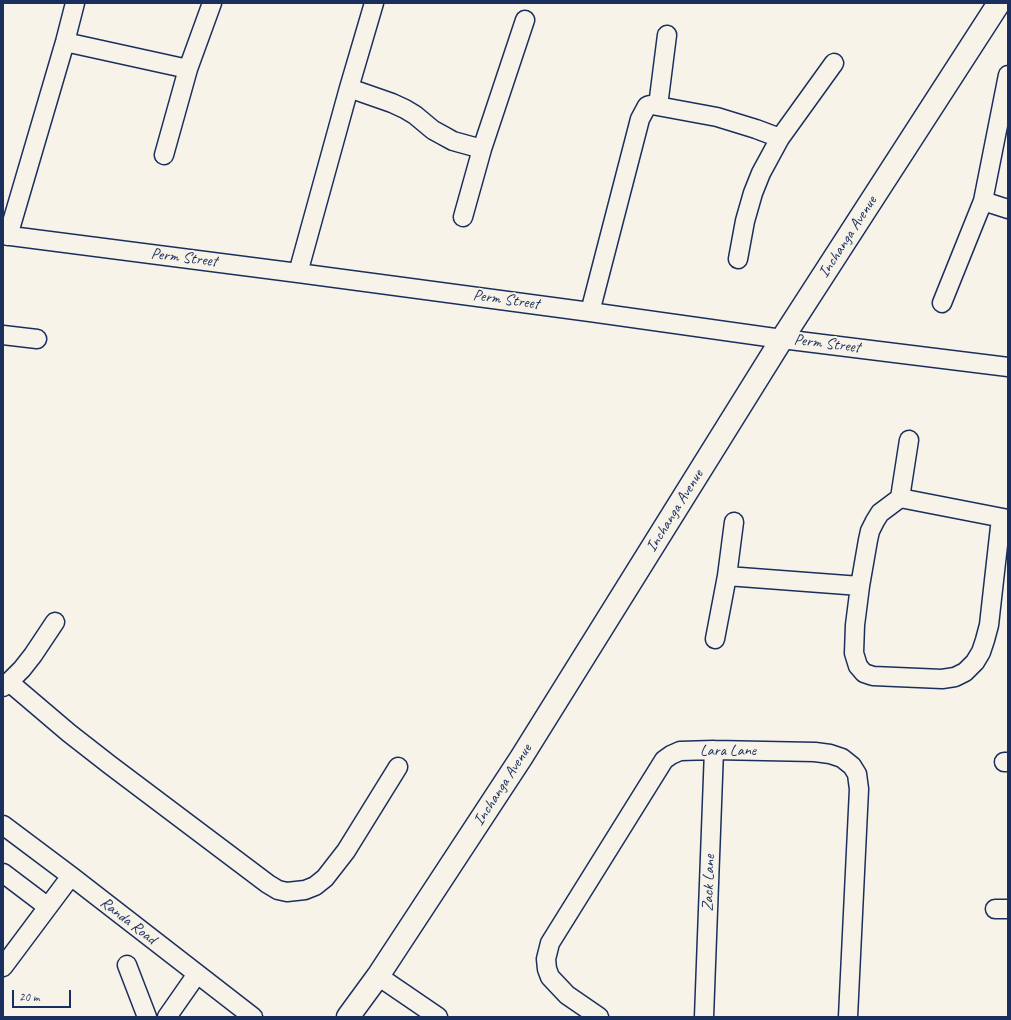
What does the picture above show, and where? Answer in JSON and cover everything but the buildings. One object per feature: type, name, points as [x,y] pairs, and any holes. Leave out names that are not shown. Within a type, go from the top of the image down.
[{"type":"street","points":[[5,236],[65,42],[75,3]]},
{"type":"street","points":[[164,155],[188,69],[212,3]]},
{"type":"street","points":[[298,273],[348,88],[374,3]]},
{"type":"street","name":"Inchanga Avenue","points":[[348,1017],[378,976],[522,758],[782,339],[1000,3]]},
{"type":"street","points":[[463,217],[482,149],[525,20]]},
{"type":"street","points":[[658,106],[667,35]]},
{"type":"street","points":[[65,42],[188,69]]},
{"type":"street","points":[[738,259],[753,193],[761,172],[780,138],[834,63]]},
{"type":"street","points":[[942,303],[983,201],[1008,76]]},
{"type":"street","points":[[348,88],[406,109],[433,130],[444,136],[454,141],[482,149]]},
{"type":"street","points":[[590,312],[640,119],[647,106],[658,106],[736,122],[780,138]]},
{"type":"street","points":[[983,201],[1008,208]]},
{"type":"street","name":"Perm Street","points":[[5,236],[298,273],[782,339],[1008,367]]},
{"type":"street","points":[[3,335],[37,339]]},
{"type":"street","points":[[900,498],[1004,518],[989,625],[985,640],[981,652],[975,662],[965,672],[955,677],[942,679],[873,676],[864,673],[858,666],[854,653],[855,625],[860,586],[870,531],[874,521],[880,513],[900,498],[909,440]]},
{"type":"street","points":[[715,639],[727,576],[734,522]]},
{"type":"street","points":[[727,576],[860,586]]},
{"type":"street","points":[[55,622],[22,669],[6,684],[268,884],[278,890],[287,892],[305,890],[315,886],[324,878],[346,851],[398,767]]},
{"type":"street","name":"Lara Lane","points":[[599,1017],[567,995],[550,977],[546,959],[550,943],[664,760],[670,755],[680,751],[714,750],[815,752],[830,754],[842,758],[852,766],[857,774],[859,789],[848,1017]]},
{"type":"street","name":"Zack Lane","points":[[704,1017],[714,750]]},
{"type":"street","name":"Randa Road","points":[[3,825],[253,1017]]},
{"type":"street","points":[[3,873],[48,907]]},
{"type":"street","points":[[3,967],[71,876]]},
{"type":"street","points":[[127,965],[147,1017]]},
{"type":"street","points":[[167,1017],[197,974]]},
{"type":"street","points":[[378,976],[438,1017]]}]
